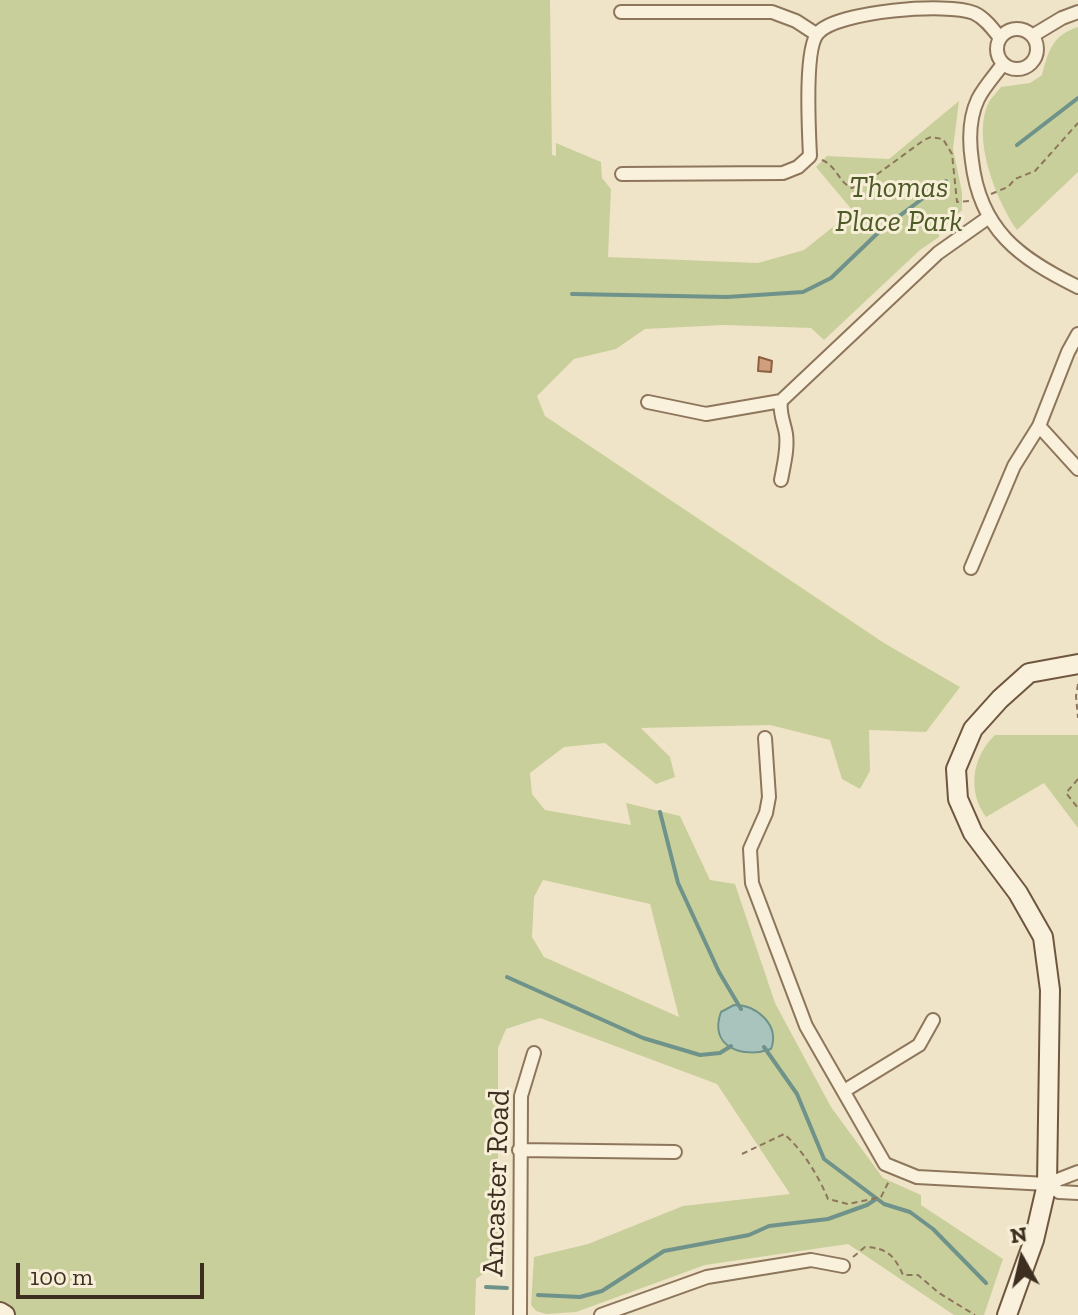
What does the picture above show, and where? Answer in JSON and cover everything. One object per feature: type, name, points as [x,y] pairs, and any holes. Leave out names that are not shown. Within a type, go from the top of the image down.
[{"type":"street","points":[[622,174],[783,173],[798,167],[810,156],[809,62],[816,34],[837,20],[873,11],[972,12],[989,23],[1000,38],[997,51],[1003,64],[1022,69],[1034,61],[1038,48],[1032,36],[1016,30],[1000,38]]},
{"type":"street","points":[[621,12],[772,12],[796,21],[816,34]]},
{"type":"street","points":[[1032,36],[1078,12]]},
{"type":"street","points":[[1003,64],[978,100],[971,121],[974,176],[981,197],[999,233],[1038,267],[1078,287]]},
{"type":"street","points":[[648,402],[706,414],[781,401],[938,253],[989,217]]},
{"type":"street","points":[[971,568],[1014,466],[1039,426],[1078,334]]},
{"type":"street","points":[[781,401],[786,433],[781,480]]},
{"type":"street","points":[[1039,426],[1078,469]]},
{"type":"street","points":[[1007,1315],[1034,1240],[1047,1184],[1050,990],[1043,937],[1018,893],[973,833],[958,799],[956,769],[973,729],[1029,673],[1078,664]]},
{"type":"street","points":[[765,738],[769,797],[766,813],[750,849],[752,883],[806,1026],[885,1164],[917,1177],[1047,1184],[1078,1172]]},
{"type":"street","points":[[844,1091],[919,1045],[933,1020]]},
{"type":"street","name":"Ancaster Road","points":[[520,1315],[521,1096],[534,1053]]},
{"type":"street","points":[[519,1150],[675,1152]]},
{"type":"street","points":[[1047,1184],[1059,1192],[1078,1193]]},
{"type":"street","points":[[601,1315],[707,1277],[811,1260],[843,1266]]},
{"type":"street","points":[[0,1312],[5,1315]]},
{"type":"path","points":[[810,156],[830,164],[845,185],[852,188],[868,181],[924,140],[931,137],[943,139],[952,154],[957,202],[966,203],[1008,187],[1015,179],[1035,171],[1078,123]]},
{"type":"path","points":[[1078,684],[1078,718]]},
{"type":"path","points":[[1078,779],[1066,793],[1078,808]]},
{"type":"path","points":[[742,1154],[784,1134],[792,1140],[822,1184],[828,1199],[848,1204],[881,1197],[895,1168]]},
{"type":"path","points":[[843,1266],[865,1247],[884,1248],[896,1259],[903,1275],[918,1275],[939,1293],[975,1315]]},
{"type":"green space","name":"Thomas Place Park","points":[[0,0],[550,0],[552,155],[556,156],[556,143],[601,162],[602,178],[611,189],[608,257],[758,263],[804,250],[853,211],[816,167],[827,156],[889,159],[959,101],[953,149],[962,192],[962,210],[939,232],[939,237],[920,250],[824,340],[811,328],[724,325],[645,329],[616,349],[574,359],[537,396],[545,416],[884,643],[960,687],[926,732],[869,730],[870,771],[860,789],[842,779],[830,740],[770,725],[641,728],[670,757],[675,777],[656,784],[605,743],[564,747],[530,773],[532,794],[545,810],[631,825],[626,803],[680,816],[710,880],[735,884],[775,1003],[831,1107],[883,1178],[921,1195],[921,1205],[1003,1259],[984,1315],[954,1315],[848,1244],[705,1265],[576,1312],[546,1314],[536,1311],[531,1305],[534,1257],[588,1244],[683,1206],[790,1194],[717,1084],[540,1018],[506,1029],[498,1048],[498,1263],[476,1279],[475,1315],[0,1315]],"holes":[[[543,880],[650,904],[679,1017],[544,957],[532,937],[534,897]]]},
{"type":"green space","points":[[1078,27],[1078,172],[1017,230],[1001,202],[988,168],[984,150],[984,116],[989,102],[1001,87],[1030,83],[1042,75],[1049,52],[1057,40]]},
{"type":"green space","points":[[995,735],[1078,735],[1078,828],[1044,783],[986,817],[976,796],[975,774],[981,753]]},
{"type":"water","points":[[734,1005],[751,1008],[764,1018],[772,1032],[771,1049],[739,1051],[724,1042],[718,1024],[721,1012]]},
{"type":"building","points":[[759,357],[772,361],[771,372],[758,371]]},
{"type":"waterway","points":[[1017,145],[1078,98]]},
{"type":"waterway","points":[[572,294],[727,297],[803,292],[831,278],[882,229],[946,181]]},
{"type":"waterway","points":[[660,812],[678,883],[719,972],[741,1009]]},
{"type":"waterway","points":[[507,977],[643,1038],[700,1055],[720,1053],[731,1046]]},
{"type":"waterway","points":[[764,1047],[797,1094],[824,1159],[884,1204],[910,1212],[933,1229],[986,1283]]},
{"type":"waterway","points":[[538,1295],[580,1297],[602,1291],[664,1251],[749,1235],[769,1226],[828,1219],[876,1199]]},
{"type":"waterway","points":[[486,1287],[507,1288]]}]
